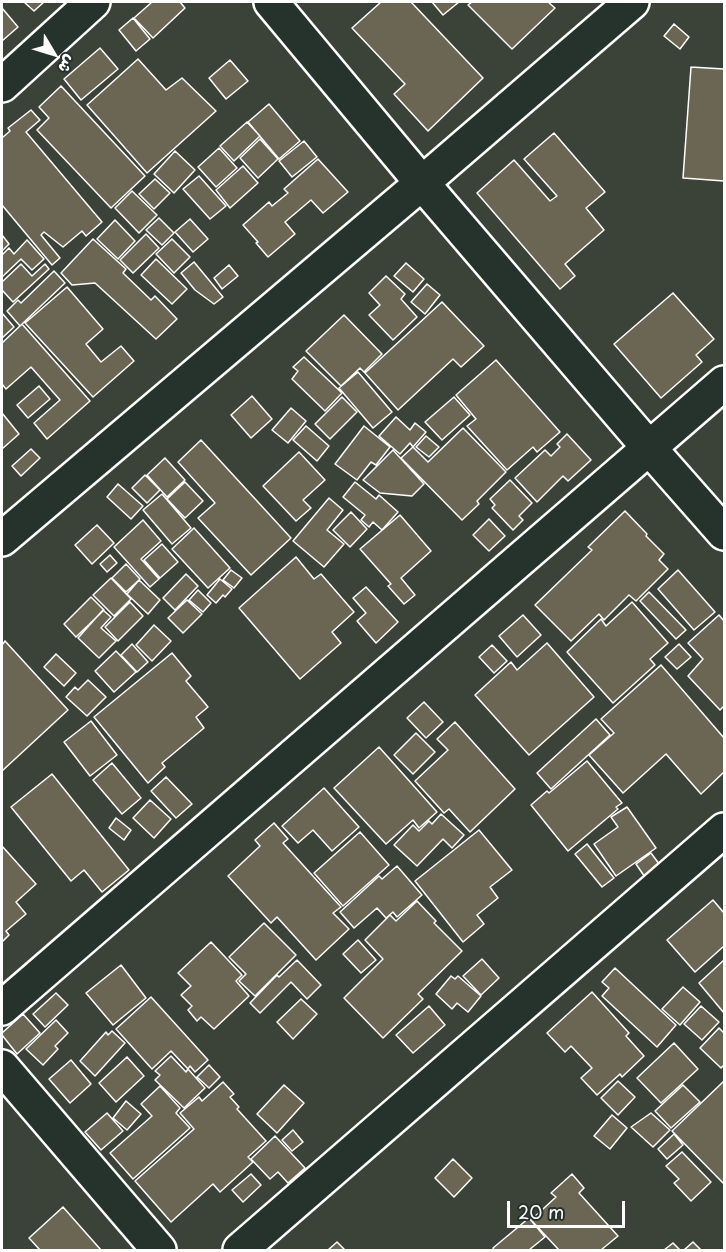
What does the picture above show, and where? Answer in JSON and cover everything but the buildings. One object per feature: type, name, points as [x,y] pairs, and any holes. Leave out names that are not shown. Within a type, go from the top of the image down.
[{"type":"street","points":[[2,85],[93,2]]},
{"type":"street","points":[[271,2],[422,183],[724,534]]},
{"type":"street","points":[[2,539],[632,2]]},
{"type":"street","points":[[2,1008],[724,383]]},
{"type":"street","points":[[240,1251],[724,830]]},
{"type":"street","points":[[2,1067],[159,1251]]}]
